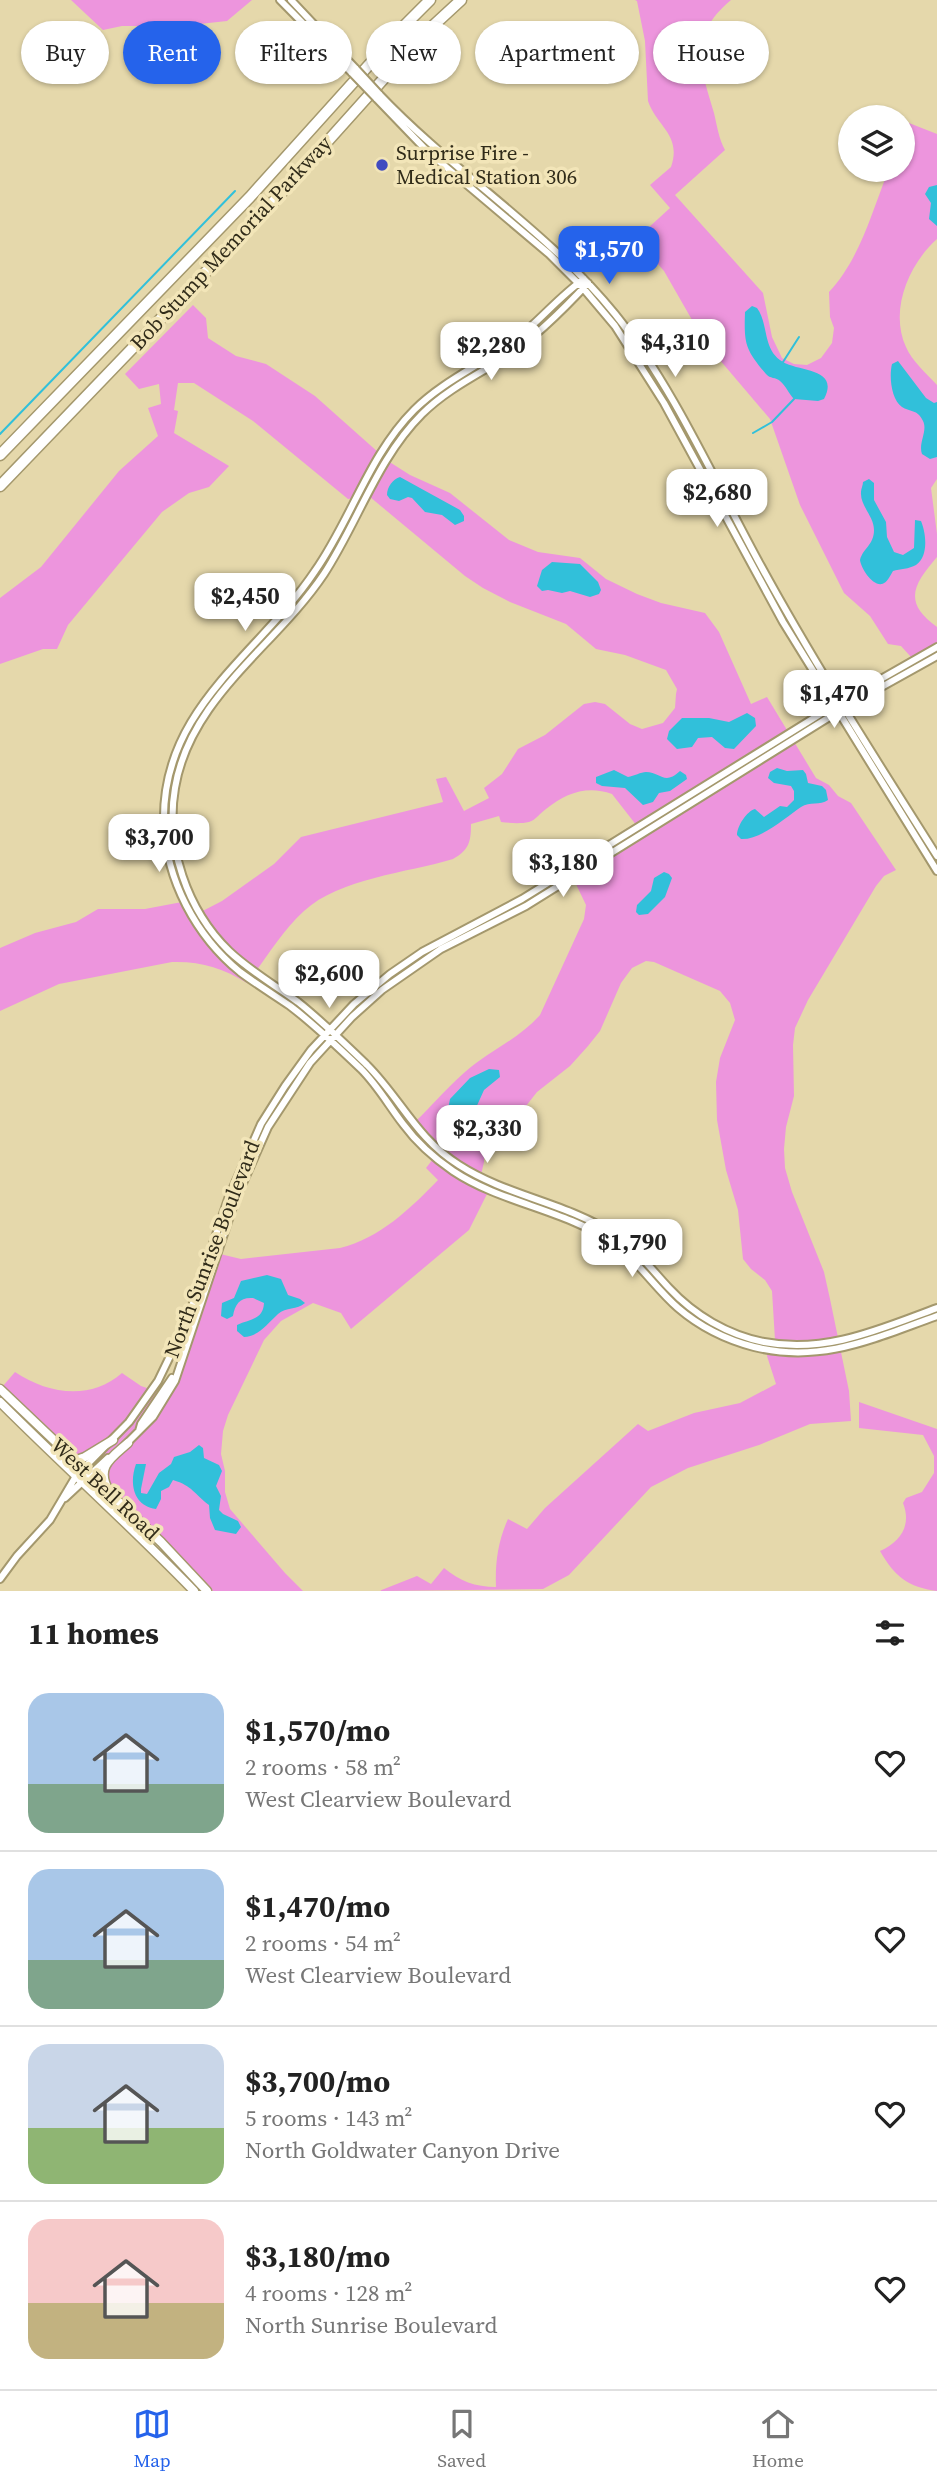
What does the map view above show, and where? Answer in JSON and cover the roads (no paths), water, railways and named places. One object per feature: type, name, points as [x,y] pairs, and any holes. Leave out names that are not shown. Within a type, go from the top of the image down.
[{"type":"highway","name":"Bob Stump Memorial Parkway","points":[[0,455],[250,197],[430,0]]},
{"type":"highway","name":"Bob Stump Memorial Parkway","points":[[0,485],[275,200],[422,36],[461,0]]},
{"type":"main road","name":"West Bell Road","points":[[2,1394],[167,1548],[208,1591]]},
{"type":"main road","name":"West Bell Road","points":[[2,1394],[78,1479],[157,1552],[194,1591]]},
{"type":"main road","points":[[74,1461],[113,1440]]},
{"type":"main road","points":[[114,1500],[106,1485],[104,1470],[107,1462],[128,1443]]},
{"type":"street","points":[[280,0],[354,71]]},
{"type":"street","points":[[291,0],[377,96],[542,238],[583,283],[652,383],[774,606],[937,856]]},
{"type":"street","points":[[583,283],[520,335],[443,385],[407,418],[382,451],[318,568],[201,705],[187,726],[172,762],[165,797],[165,839],[170,864],[185,904],[207,938],[225,958],[241,973],[329,1035],[373,1071],[416,1129],[449,1158],[484,1179],[586,1220],[615,1235],[635,1251],[681,1300],[696,1312],[726,1329],[764,1342],[814,1345],[854,1338],[937,1308]]},
{"type":"street","name":"North Sunrise Boulevard","points":[[86,1472],[134,1416],[155,1387],[173,1354],[187,1321],[228,1199],[261,1124],[285,1086],[376,986],[422,952],[522,899],[777,747],[937,647]]},
{"type":"street","name":"North Sunrise Boulevard","points":[[907,666],[937,656]]},
{"type":"street","points":[[839,707],[937,870]]},
{"type":"street","name":"North Sunrise Boulevard","points":[[791,737],[796,729],[839,707]]},
{"type":"street","points":[[329,1035],[368,1076],[404,1126],[440,1161],[482,1186],[587,1228],[610,1242],[636,1264],[677,1307],[723,1336],[767,1350],[817,1353],[853,1346],[937,1316]]},
{"type":"street","name":"North Sunrise Boulevard","points":[[0,1579],[47,1523],[78,1479],[128,1443],[166,1399],[178,1372],[235,1201],[254,1155],[291,1090],[329,1035]]},
{"type":"street","points":[[138,1433],[141,1424],[178,1372]]},
{"type":"street","points":[[155,1387],[163,1392]]},
{"type":"water","points":[[937,185],[937,226],[929,219],[931,203],[925,194],[929,187]]},
{"type":"water","points":[[752,306],[761,314],[769,344],[776,357],[790,365],[823,376],[828,389],[824,399],[794,399],[782,383],[768,376],[759,365],[747,346],[745,332],[745,312]]},
{"type":"water","points":[[898,361],[926,398],[937,402],[937,457],[930,459],[922,454],[924,425],[921,417],[902,407],[895,399],[891,369],[892,364]]},
{"type":"water","points":[[400,477],[460,510],[464,521],[455,525],[442,515],[425,512],[412,498],[399,501],[390,499],[387,495],[389,486]]},
{"type":"water","points":[[869,479],[874,483],[874,500],[886,522],[887,537],[894,552],[903,555],[914,548],[915,520],[921,521],[925,538],[925,550],[920,561],[916,565],[893,571],[882,584],[871,579],[860,560],[874,535],[872,520],[861,497],[863,482]]},
{"type":"water","points":[[552,562],[580,564],[598,582],[601,590],[599,594],[590,597],[570,591],[542,591],[537,586],[542,570]]},
{"type":"water","points":[[747,713],[755,718],[756,726],[734,749],[725,748],[712,737],[698,738],[692,747],[677,749],[667,739],[669,731],[682,718],[709,718],[729,722]]},
{"type":"water","points":[[777,768],[787,771],[803,770],[808,783],[822,786],[826,790],[828,800],[804,805],[765,832],[741,839],[737,835],[739,827],[752,810],[755,809],[764,817],[780,806],[787,807],[794,800],[791,786],[774,783],[768,778],[770,772]]},
{"type":"water","points":[[614,770],[628,777],[646,772],[666,778],[680,771],[687,779],[670,791],[659,793],[653,802],[643,805],[625,788],[596,783],[596,777]]},
{"type":"water","points":[[664,872],[672,878],[665,897],[648,914],[639,915],[636,912],[637,905],[651,891],[654,878]]},
{"type":"water","points":[[489,1069],[499,1070],[500,1077],[484,1090],[475,1110],[447,1127],[443,1122],[450,1099],[470,1078]]},
{"type":"water","points":[[267,1275],[281,1279],[288,1295],[305,1303],[281,1312],[258,1332],[244,1337],[237,1331],[237,1325],[258,1316],[264,1303],[253,1298],[241,1300],[233,1316],[227,1319],[221,1316],[222,1303],[234,1298],[241,1281]]},
{"type":"water","points":[[199,1445],[203,1448],[204,1458],[219,1465],[222,1471],[216,1486],[221,1496],[219,1510],[238,1521],[241,1527],[236,1534],[215,1530],[209,1505],[180,1482],[173,1480],[169,1487],[161,1491],[161,1499],[156,1509],[142,1503],[135,1492],[133,1479],[136,1464],[146,1464],[141,1493],[147,1494],[159,1473],[171,1464],[174,1457],[190,1452]]},
{"type":"waterway","points":[[0,434],[235,191]]},
{"type":"waterway","points":[[783,362],[799,337]]},
{"type":"waterway","points":[[753,433],[772,422],[794,399]]},
{"type":"place","name":"Surprise Fire - Medical Station 306","points":[[382,165]]}]
